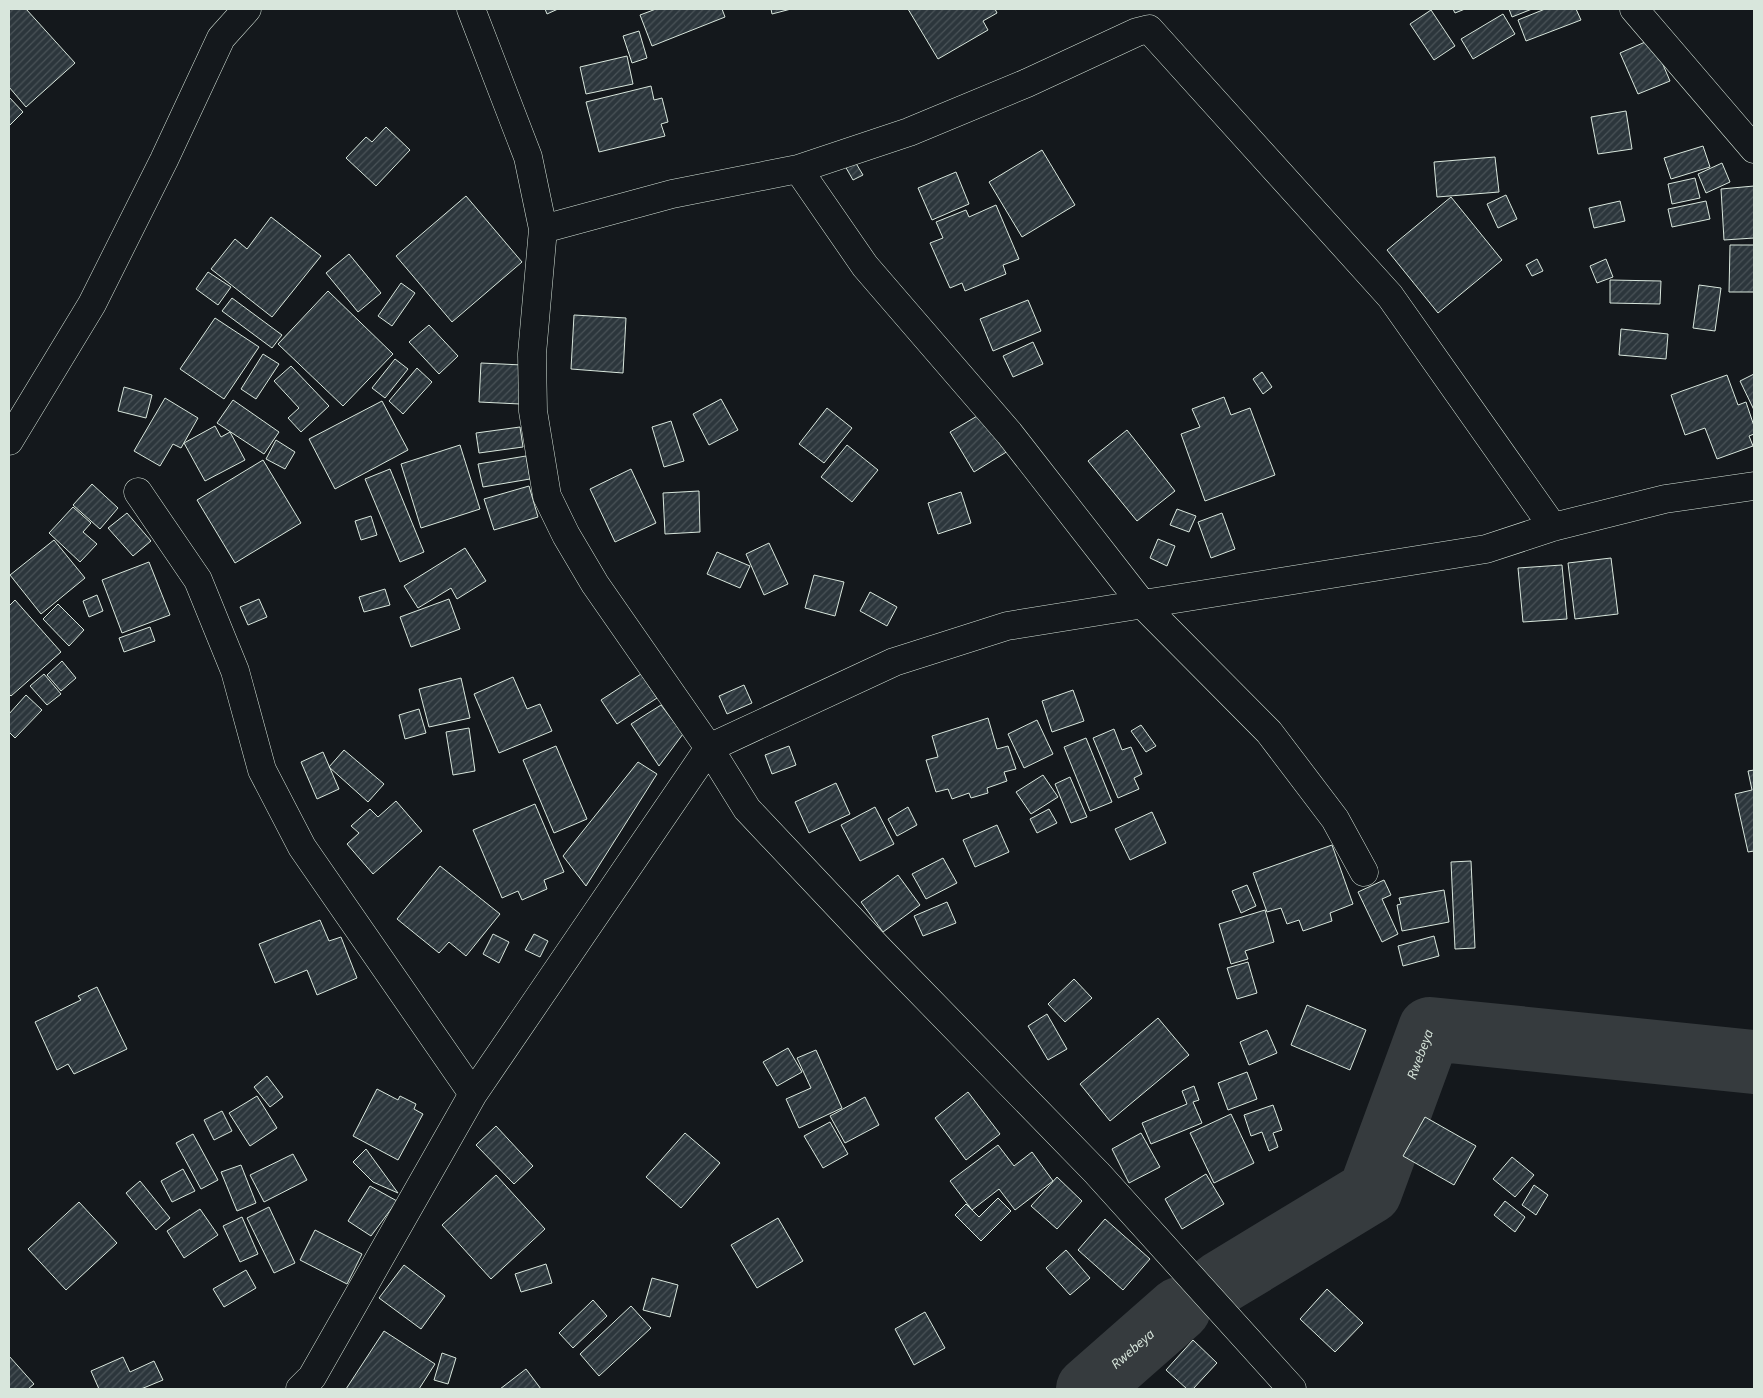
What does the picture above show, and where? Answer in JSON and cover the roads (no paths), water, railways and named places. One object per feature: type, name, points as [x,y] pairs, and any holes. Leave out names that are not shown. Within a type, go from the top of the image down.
[{"type":"street","points":[[9,441],[92,304],[164,160],[220,38],[247,9]]},
{"type":"street","points":[[471,9],[528,158],[543,229],[532,354],[532,411],[547,496],[566,535],[595,584],[710,748],[747,809],[880,950],[1097,1173],[1292,1389]]},
{"type":"street","points":[[1634,9],[1754,150]]},
{"type":"street","points":[[543,229],[672,194],[798,169],[909,132],[1027,83],[1137,32],[1150,29],[1390,296],[1552,527]]},
{"type":"street","points":[[798,169],[865,266],[1009,433],[1143,605],[1269,732],[1335,819],[1364,872]]},
{"type":"street","points":[[300,1389],[312,1377],[473,1094],[710,748],[904,659],[1007,626],[1143,605],[1252,585],[1486,549],[1552,527],[1665,499],[1754,486]]},
{"type":"street","points":[[138,492],[198,580],[235,671],[262,770],[302,848],[473,1094]]},
{"type":"waterway","name":"Rwebeya","points":[[1220,1283],[1370,1192],[1430,1029],[1754,1062]]},
{"type":"waterway","name":"Rwebeya","points":[[1088,1389],[1179,1309]]}]
